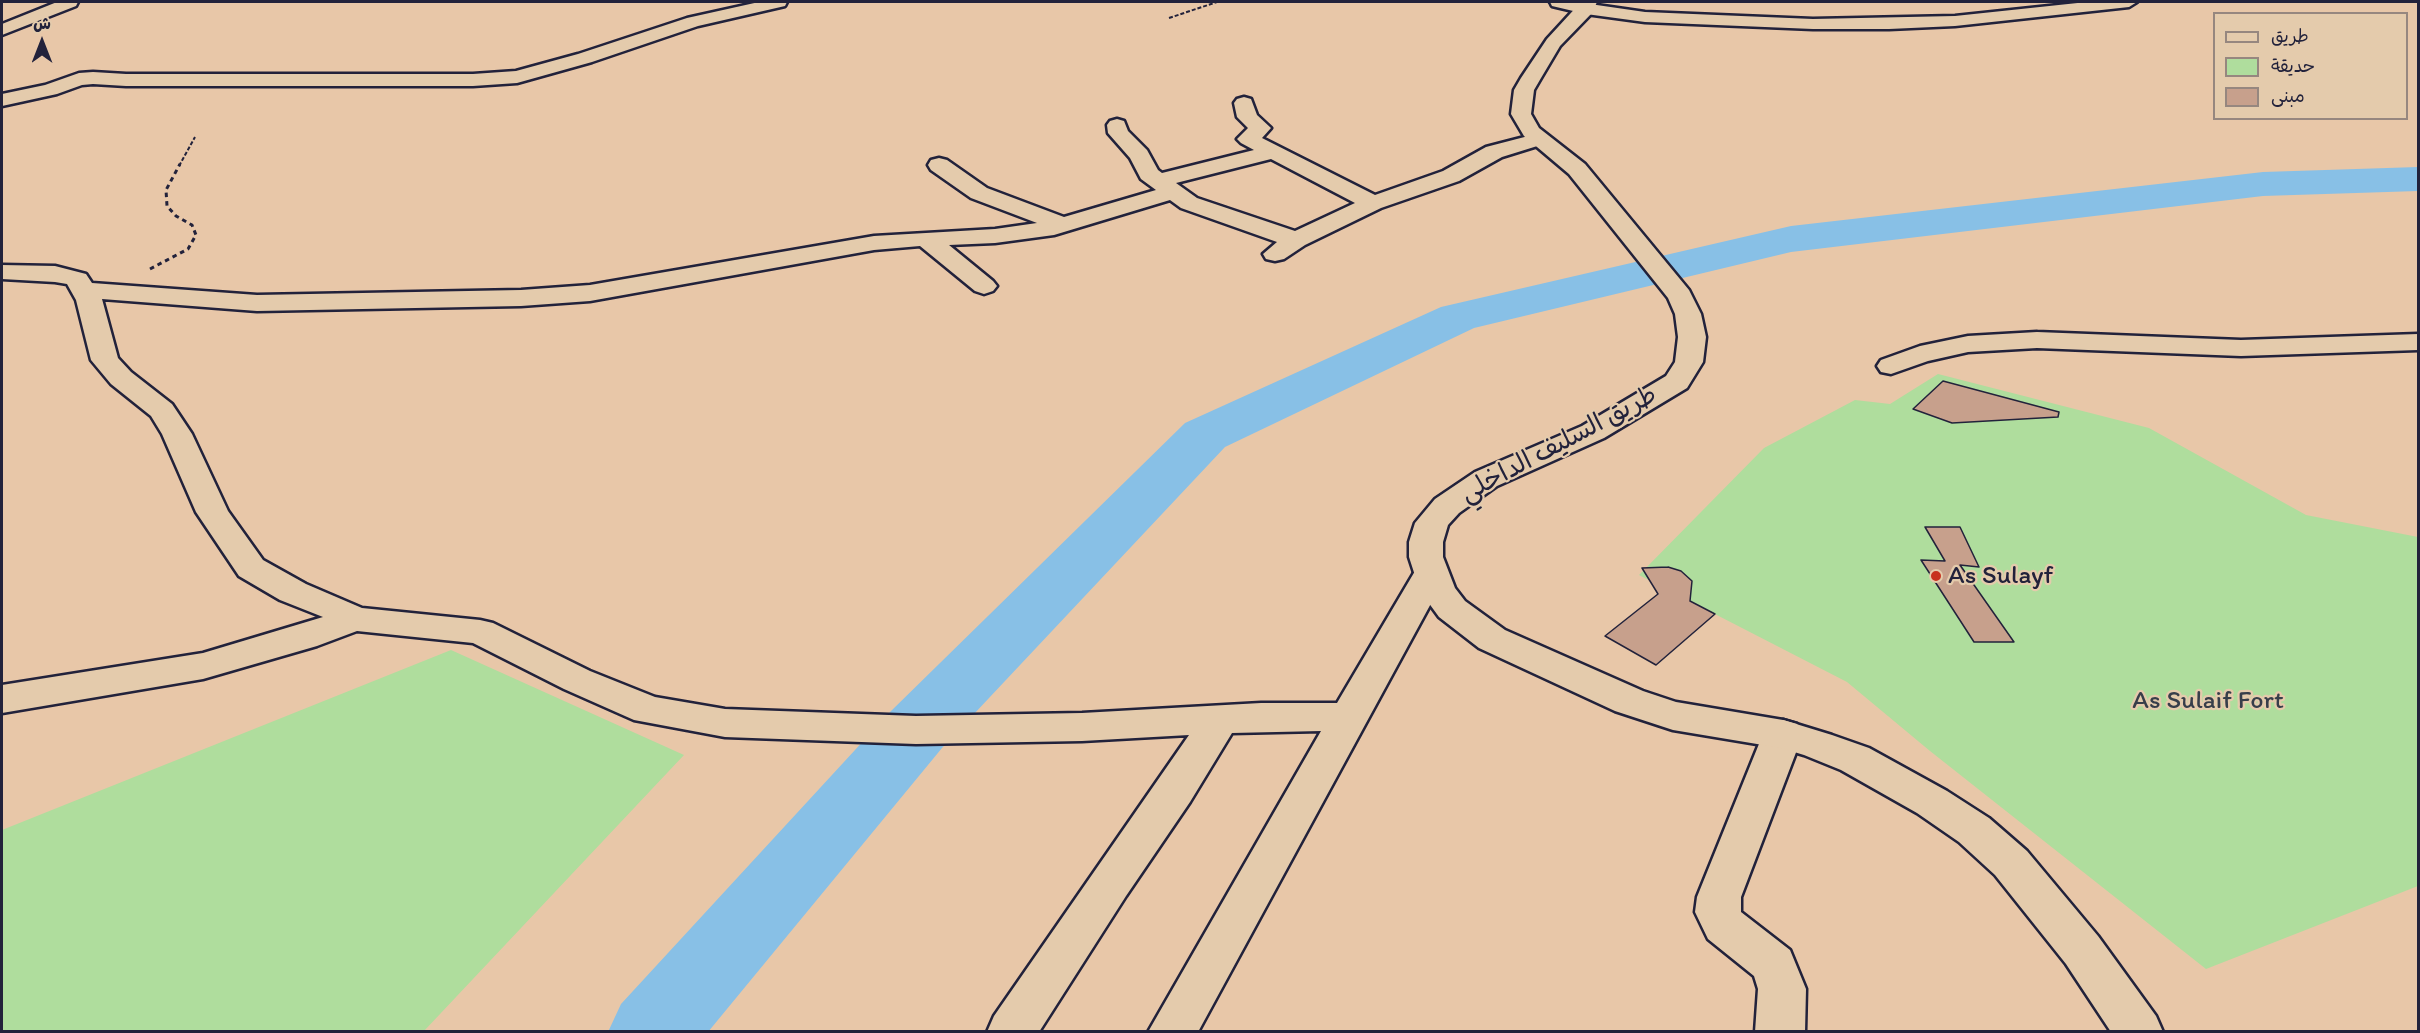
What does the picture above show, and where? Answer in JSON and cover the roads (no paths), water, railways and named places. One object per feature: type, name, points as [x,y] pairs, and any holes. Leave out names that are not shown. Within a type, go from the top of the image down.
[{"type":"street","points":[[2,30],[70,2]]},
{"type":"street","points":[[2,100],[50,90],[79,79],[93,78],[473,81],[517,77],[585,58],[693,22],[779,2]]},
{"type":"street","points":[[1558,2],[1587,5],[1646,17],[1813,24],[1955,21],[2129,2]]},
{"type":"street","name":"طريق السليف الداخلي","points":[[1587,5],[1553,43],[1524,90],[1521,114],[1531,132],[1577,169],[1680,296],[1688,314],[1692,337],[1689,362],[1677,382],[1593,432],[1486,479],[1447,506],[1432,523],[1426,542],[1425,557],[1438,591],[1452,609],[1492,639],[1629,701],[1673,716],[1783,735],[1855,759],[1924,797],[1974,830],[2011,863],[2047,906],[2139,1032]]},
{"type":"street","points":[[1930,6],[1955,21]]},
{"type":"street","points":[[1244,103],[1247,117],[1261,128],[1248,139],[1373,203]]},
{"type":"street","points":[[1117,125],[1118,133],[1139,155],[1149,174],[1189,203],[1296,240]]},
{"type":"street","points":[[1275,254],[1296,240],[1373,203],[1451,176],[1494,152],[1540,139]]},
{"type":"street","points":[[83,290],[257,303],[556,296],[590,293],[874,243],[926,238],[995,236],[1064,225],[1166,186],[1274,152]]},
{"type":"street","points":[[939,165],[979,193],[1064,225]]},
{"type":"street","points":[[926,238],[984,286]]},
{"type":"street","points":[[2,272],[55,274],[77,279],[89,300],[105,360],[121,378],[162,410],[177,434],[212,512],[251,568],[293,592],[333,608],[354,620]]},
{"type":"street","points":[[1891,366],[1920,354],[1968,344],[2037,340],[2241,348],[2418,342]]},
{"type":"street","points":[[1172,1032],[1430,574]]},
{"type":"street","points":[[2,699],[203,666],[354,620],[480,632],[577,680],[648,710],[725,723],[916,730],[1082,727],[1220,719],[1348,717]]},
{"type":"street","points":[[1011,1032],[1110,883],[1175,791],[1220,719]]},
{"type":"street","points":[[1780,1032],[1782,988],[1773,964],[1724,925],[1718,912],[1719,897],[1783,735]]},
{"type":"waterway","points":[[653,1032],[916,730],[1205,435],[1458,317],[1791,239],[2263,184],[2418,179]]},
{"type":"place","name":"As Sulayf","points":[[1936,576]]},
{"type":"park label","name":"As Sulaif Fort","points":[[2208,701]]}]
